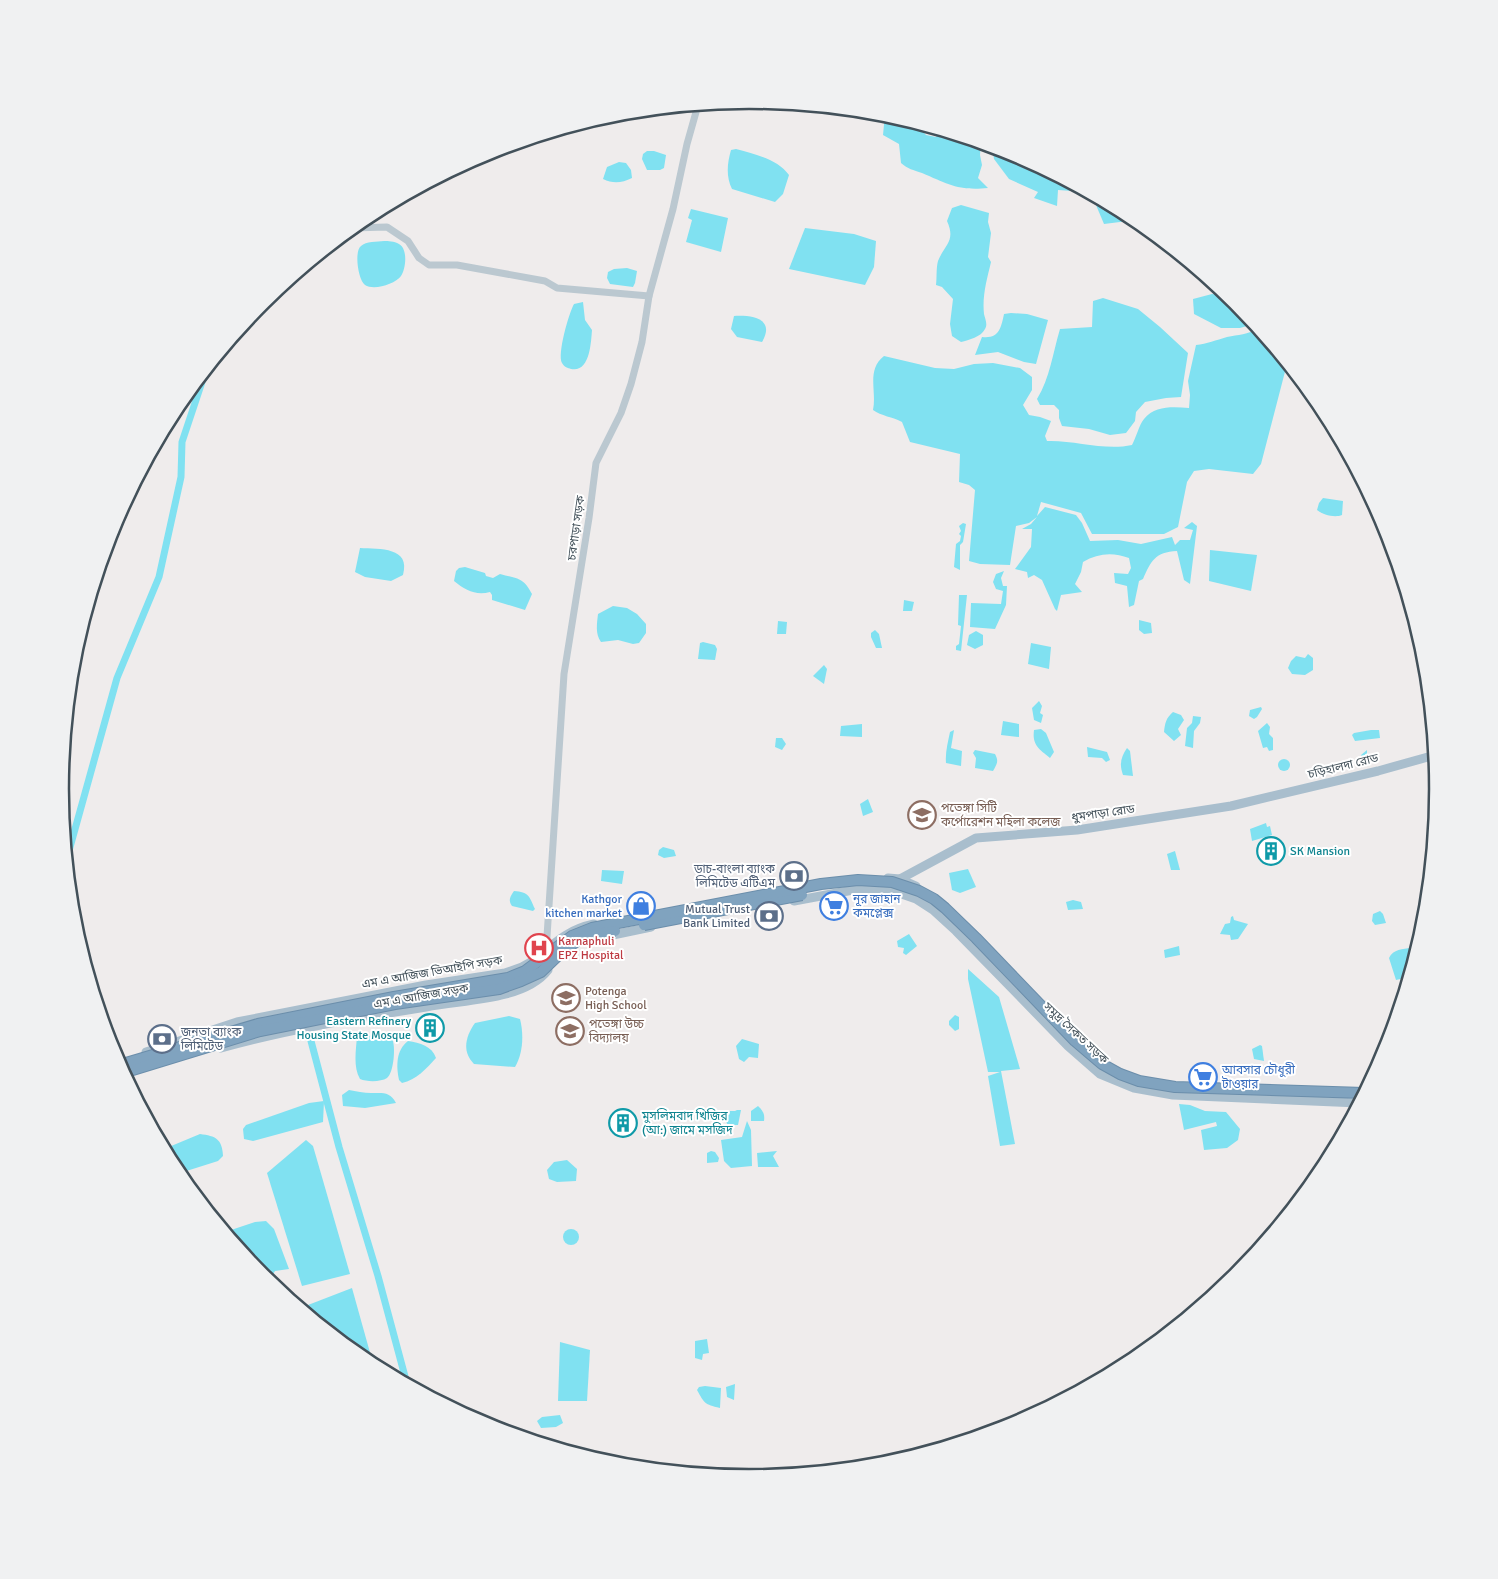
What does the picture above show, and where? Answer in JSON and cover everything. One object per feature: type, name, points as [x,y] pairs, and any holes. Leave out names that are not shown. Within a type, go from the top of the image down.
[{"type":"highway","points":[[127,1064],[258,1024],[394,996],[508,978],[538,963],[572,936],[592,928],[821,884],[876,880],[892,882],[919,891],[946,908],[1075,1041],[1102,1064],[1120,1074],[1139,1081],[1175,1087],[1358,1092]]},
{"type":"highway","points":[[130,1071],[260,1031],[412,1001],[499,989],[541,972],[565,949],[579,940],[592,935],[855,886],[898,886],[943,913],[1064,1038],[1100,1069],[1117,1078],[1154,1089],[1175,1092],[1354,1099]]},
{"type":"main road","name":"চড়িহালদা রোড","points":[[1272,797],[1428,756]]},
{"type":"main road","name":"ধুমপাড়া রোড","points":[[898,886],[976,838],[1076,830],[1231,806],[1272,797]]},
{"type":"main road","name":"এম এ আজিজ ভিআইপি সড়ক","points":[[125,1058],[237,1022],[426,985],[505,973],[522,967],[562,936],[578,927],[833,879],[858,876],[936,897],[967,924]]},
{"type":"main road","name":"এম এ আজিজ ভিআইপি সড়ক","points":[[543,976],[551,966],[577,946],[598,938],[853,890],[898,886],[933,910],[956,931]]},
{"type":"main road","name":"সমুদ্র সৈকত সড়ক","points":[[967,924],[1082,1043],[1107,1063],[1123,1072],[1147,1080],[1180,1084],[1358,1092]]},
{"type":"main road","name":"সমুদ্র সৈকত সড়ক","points":[[956,931],[1068,1046],[1100,1074],[1118,1082],[1143,1090],[1173,1095],[1352,1103]]},
{"type":"main road","name":"এম এ আজিজ সড়ক","points":[[132,1074],[260,1037],[505,994],[533,983],[543,976]]},
{"type":"street","name":"চরপাড়া সড়ক","points":[[551,966],[545,950],[564,674],[596,463],[621,413],[632,384],[642,342],[649,296],[673,210],[687,144],[696,112]]},
{"type":"street","points":[[366,228],[387,227],[408,241],[419,258],[429,265],[457,265],[544,280],[557,288],[649,296]]},
{"type":"water","points":[[884,123],[923,131],[926,135],[937,136],[980,150],[982,165],[978,178],[988,188],[978,189],[954,186],[911,169],[901,163],[899,144],[883,135]]},
{"type":"water","points":[[736,149],[772,161],[789,175],[783,194],[775,202],[732,189],[728,175],[728,165],[731,150]]},
{"type":"water","points":[[647,151],[666,155],[664,168],[660,170],[647,170],[642,159],[643,154]]},
{"type":"water","points":[[993,155],[1050,179],[1072,191],[1058,190],[1057,206],[1034,198],[1038,192],[1009,179],[994,159]]},
{"type":"water","points":[[619,162],[626,163],[631,170],[632,178],[618,182],[610,182],[603,179],[607,167]]},
{"type":"water","points":[[1096,204],[1123,222],[1104,224]]},
{"type":"water","points":[[961,205],[989,213],[988,222],[991,233],[988,257],[991,262],[984,301],[986,327],[978,336],[961,342],[952,336],[950,324],[953,299],[942,287],[936,285],[938,261],[950,238],[947,221],[952,208]]},
{"type":"water","points":[[691,209],[728,218],[721,252],[686,242],[692,220],[688,218]]},
{"type":"water","points":[[805,228],[854,234],[876,241],[874,267],[865,285],[789,269]]},
{"type":"water","points":[[395,242],[402,246],[405,254],[403,273],[398,279],[389,284],[369,287],[360,278],[357,259],[359,249],[366,243]]},
{"type":"water","points":[[627,268],[637,271],[633,287],[610,284],[607,278],[608,272],[614,269]]},
{"type":"water","points":[[1216,294],[1246,326],[1221,328],[1194,314],[1193,299]]},
{"type":"water","points":[[1103,298],[1138,309],[1188,353],[1181,397],[1145,402],[1136,412],[1135,421],[1126,433],[1110,435],[1089,429],[1062,426],[1059,410],[1054,405],[1040,405],[1037,399],[1048,374],[1060,329],[1092,327],[1093,301]]},
{"type":"water","points":[[583,302],[585,320],[592,330],[590,349],[586,362],[577,369],[571,369],[562,363],[562,343],[574,304]]},
{"type":"water","points":[[1004,314],[1027,314],[1048,320],[1036,364],[1024,362],[998,352],[975,355],[982,337],[996,334]]},
{"type":"water","points":[[734,316],[754,317],[764,323],[766,334],[762,342],[737,337],[731,329]]},
{"type":"water","points":[[1251,331],[1285,371],[1261,464],[1253,474],[1209,469],[1194,471],[1187,482],[1178,527],[1164,534],[1092,534],[1081,513],[1041,502],[1037,516],[1045,507],[1076,515],[1090,541],[1118,540],[1141,544],[1172,537],[1175,545],[1180,540],[1190,540],[1193,530],[1184,528],[1192,522],[1197,526],[1190,584],[1184,580],[1177,551],[1164,553],[1151,562],[1143,579],[1139,581],[1134,605],[1129,607],[1127,586],[1115,583],[1114,573],[1128,574],[1131,568],[1129,558],[1106,554],[1083,562],[1081,572],[1075,584],[1082,592],[1061,595],[1057,611],[1042,580],[1034,575],[1028,578],[1027,572],[1015,569],[1031,547],[1032,529],[1022,529],[1031,524],[1037,517],[1029,523],[1016,526],[1010,565],[980,564],[969,561],[975,490],[969,485],[959,482],[960,454],[910,442],[902,422],[873,410],[875,368],[884,356],[935,368],[954,369],[974,364],[993,363],[1020,368],[1032,377],[1032,390],[1023,405],[1029,415],[1051,421],[1045,436],[1047,441],[1111,447],[1132,445],[1142,422],[1148,414],[1165,408],[1189,408],[1188,381],[1196,345]]},
{"type":"water","points":[[1323,498],[1343,501],[1342,515],[1329,516],[1317,510]]},
{"type":"water","points":[[963,523],[966,524],[963,542],[960,545],[960,570],[954,567],[956,544],[960,541],[961,536],[959,534],[961,531],[959,526]]},
{"type":"water","points":[[360,548],[392,551],[398,554],[404,566],[403,575],[391,581],[365,577],[355,572]]},
{"type":"water","points":[[1210,550],[1257,555],[1251,591],[1209,581]]},
{"type":"water","points":[[465,567],[485,573],[486,576],[493,578],[500,574],[516,578],[526,584],[532,594],[525,610],[492,600],[490,592],[475,593],[458,584],[454,581],[456,571],[459,568]]},
{"type":"water","points":[[1004,571],[1001,578],[1003,586],[1007,586],[1006,605],[995,629],[970,627],[971,603],[1001,604],[1003,591],[996,589],[993,582],[996,574]]},
{"type":"water","points":[[959,595],[967,595],[961,651],[956,650],[956,646],[959,644],[961,626],[958,625]]},
{"type":"water","points":[[904,600],[914,602],[912,611],[903,611]]},
{"type":"water","points":[[613,606],[627,608],[637,614],[646,624],[646,633],[639,643],[633,644],[618,640],[601,642],[597,632],[598,614]]},
{"type":"water","points":[[1139,620],[1151,623],[1152,633],[1144,634],[1139,630]]},
{"type":"water","points":[[778,621],[787,622],[786,634],[777,634]]},
{"type":"water","points":[[875,630],[879,634],[882,648],[876,648],[871,637],[871,633]]},
{"type":"water","points":[[976,631],[983,635],[983,645],[975,649],[967,645],[969,635]]},
{"type":"water","points":[[700,643],[715,645],[717,649],[715,660],[698,659]]},
{"type":"water","points":[[1031,643],[1051,647],[1049,669],[1028,664]]},
{"type":"water","points":[[1308,654],[1313,658],[1313,670],[1305,675],[1292,674],[1288,668],[1291,661],[1296,656],[1305,658]]},
{"type":"water","points":[[824,665],[827,669],[824,684],[813,676]]},
{"type":"water","points":[[1039,701],[1042,706],[1040,713],[1043,715],[1041,723],[1034,720],[1032,708]]},
{"type":"water","points":[[1261,707],[1262,709],[1257,717],[1254,719],[1249,716],[1250,710]]},
{"type":"water","points":[[1173,712],[1181,715],[1184,720],[1178,729],[1181,735],[1174,741],[1164,732],[1166,721]]},
{"type":"water","points":[[1193,716],[1201,717],[1200,723],[1194,731],[1193,748],[1185,746],[1187,728],[1192,723]]},
{"type":"water","points":[[1003,721],[1019,724],[1019,737],[1001,735]]},
{"type":"water","points":[[1267,723],[1270,727],[1269,734],[1273,738],[1273,750],[1269,751],[1267,747],[1263,748],[1258,731]]},
{"type":"water","points":[[862,724],[862,737],[840,736],[841,726]]},
{"type":"water","points":[[1041,729],[1046,733],[1054,752],[1050,758],[1035,743],[1034,730]]},
{"type":"water","points":[[954,730],[951,748],[962,751],[961,766],[946,763],[946,751],[950,732]]},
{"type":"water","points":[[1379,730],[1380,738],[1355,741],[1352,735],[1354,733]]},
{"type":"water","points":[[776,738],[782,738],[786,744],[782,750],[775,747]]},
{"type":"water","points":[[1087,747],[1107,752],[1110,760],[1106,762],[1102,758],[1088,757]]},
{"type":"water","points":[[1127,748],[1130,751],[1133,776],[1123,775],[1121,767],[1123,754]]},
{"type":"water","points":[[975,750],[995,754],[997,762],[993,771],[975,768],[976,758],[973,753]]},
{"type":"water","points":[[1367,750],[1367,754],[1376,756],[1375,759],[1362,761],[1361,755]]},
{"type":"water","points":[[1286,759],[1289,760],[1289,770],[1282,771],[1279,770],[1278,763],[1279,760]]},
{"type":"water","points":[[868,799],[873,812],[863,816],[860,804]]},
{"type":"water","points":[[1266,823],[1267,827],[1270,826],[1272,835],[1252,841],[1250,829]]},
{"type":"water","points":[[663,847],[674,850],[676,856],[664,858],[658,855],[659,850]]},
{"type":"water","points":[[1175,851],[1180,870],[1171,870],[1167,854]]},
{"type":"water","points":[[791,867],[793,879],[788,880],[781,876],[783,869]]},
{"type":"water","points":[[968,869],[976,887],[960,893],[952,890],[949,873]]},
{"type":"water","points":[[602,870],[624,871],[622,884],[601,881]]},
{"type":"water","points":[[514,891],[526,894],[535,909],[533,911],[512,906],[510,899]]},
{"type":"water","points":[[1073,900],[1081,902],[1083,909],[1068,910],[1066,902]]},
{"type":"water","points":[[1380,911],[1386,923],[1375,925],[1372,921],[1373,914]]},
{"type":"water","points":[[1233,916],[1234,920],[1248,924],[1238,939],[1231,940],[1230,935],[1220,934],[1225,924],[1230,923]]},
{"type":"water","points":[[909,934],[917,946],[906,955],[903,953],[904,948],[898,947],[897,941]]},
{"type":"water","points":[[1179,946],[1180,955],[1165,958],[1164,950]]},
{"type":"water","points":[[1410,948],[1402,979],[1396,980],[1389,958],[1396,951]]},
{"type":"water","points":[[968,969],[999,997],[1020,1069],[1001,1071],[1015,1144],[1000,1146],[988,1076],[1000,1072],[988,1072],[968,979]]},
{"type":"water","points":[[955,1015],[959,1017],[959,1029],[955,1031],[949,1025],[949,1021]]},
{"type":"water","points":[[509,1016],[520,1019],[522,1031],[521,1050],[515,1067],[474,1064],[468,1055],[466,1044],[475,1023]]},
{"type":"water","points":[[385,1035],[392,1039],[394,1047],[393,1065],[389,1075],[387,1078],[378,1081],[360,1079],[356,1064],[357,1036]]},
{"type":"water","points":[[742,1039],[759,1044],[758,1058],[749,1057],[744,1062],[739,1059],[736,1046]]},
{"type":"water","points":[[408,1041],[429,1048],[436,1058],[417,1076],[402,1083],[399,1080],[397,1064],[401,1049]]},
{"type":"water","points":[[1260,1045],[1262,1046],[1264,1061],[1254,1059],[1252,1049]]},
{"type":"water","points":[[349,1090],[385,1094],[391,1096],[396,1103],[365,1108],[343,1106],[342,1095]]},
{"type":"water","points":[[324,1101],[323,1122],[253,1141],[244,1139],[243,1129],[246,1125],[309,1103]]},
{"type":"water","points":[[1179,1104],[1190,1105],[1205,1111],[1226,1112],[1240,1129],[1238,1140],[1227,1148],[1204,1150],[1201,1130],[1217,1126],[1216,1122],[1184,1130]]},
{"type":"water","points":[[758,1106],[763,1113],[764,1121],[751,1121],[751,1111]]},
{"type":"water","points":[[741,1110],[738,1125],[732,1125],[730,1132],[726,1130],[727,1123],[724,1120],[728,1117],[730,1111]]},
{"type":"water","points":[[747,1121],[751,1130],[752,1166],[731,1168],[724,1161],[721,1140],[742,1137]]},
{"type":"water","points":[[200,1134],[217,1139],[220,1142],[223,1156],[218,1161],[186,1171],[170,1146]]},
{"type":"water","points":[[306,1140],[313,1146],[350,1274],[302,1286],[267,1173]]},
{"type":"water","points":[[777,1151],[773,1156],[779,1167],[758,1167],[757,1153]]},
{"type":"water","points":[[715,1152],[719,1158],[718,1162],[707,1163],[707,1153]]},
{"type":"water","points":[[567,1160],[577,1169],[576,1181],[557,1182],[549,1179],[547,1170],[554,1162]]},
{"type":"water","points":[[266,1221],[274,1229],[289,1269],[275,1271],[272,1275],[231,1230],[255,1222]]},
{"type":"water","points":[[568,1229],[574,1229],[579,1234],[577,1243],[568,1245],[563,1240],[563,1234]]},
{"type":"water","points":[[352,1288],[371,1355],[335,1329],[309,1308],[308,1305]]},
{"type":"water","points":[[707,1339],[709,1353],[703,1354],[702,1360],[695,1358],[695,1341]]},
{"type":"water","points":[[560,1342],[590,1350],[587,1401],[558,1401]]},
{"type":"water","points":[[735,1384],[734,1400],[727,1397],[726,1387]]},
{"type":"water","points":[[699,1387],[721,1388],[720,1408],[706,1403],[702,1398],[697,1390]]},
{"type":"water","points":[[560,1415],[563,1423],[556,1427],[541,1428],[537,1421],[542,1417]]},
{"type":"waterway","points":[[71,843],[117,678],[159,577],[181,477],[182,442],[200,388]]},
{"type":"waterway","points":[[311,1041],[339,1147],[378,1276],[405,1376]]},
{"type":"place","name":"পতেঙ্গা সিটি কর্পোরেশন মহিলা কলেজ","points":[[922,815]]},
{"type":"place","name":"SK Mansion","points":[[1271,851]]},
{"type":"place","name":"ডাচ-বাংলা ব্যাংক লিমিটেড এটিএম","points":[[794,876]]},
{"type":"place","name":"Kathgor kitchen market","points":[[641,906]]},
{"type":"place","name":"নূর জাহান কমপ্লেক্স","points":[[834,906]]},
{"type":"place","name":"Mutual Trust Bank Limited","points":[[769,916]]},
{"type":"place","name":"Karnaphuli EPZ Hospital","points":[[539,948]]},
{"type":"place","name":"Potenga High School","points":[[566,998]]},
{"type":"place","name":"Eastern Refinery Housing State Mosque","points":[[430,1028]]},
{"type":"place","name":"পতেঙ্গা উচ্চ বিদ্যালয়","points":[[570,1031]]},
{"type":"place","name":"জনতা ব্যাংক লিমিটেড","points":[[162,1039]]},
{"type":"place","name":"আবসার চৌধুরী টাওয়ার","points":[[1203,1077]]},
{"type":"place","name":"মুসলিমবাদ খিজির (আ:) জামে মসজিদ","points":[[623,1123]]}]
